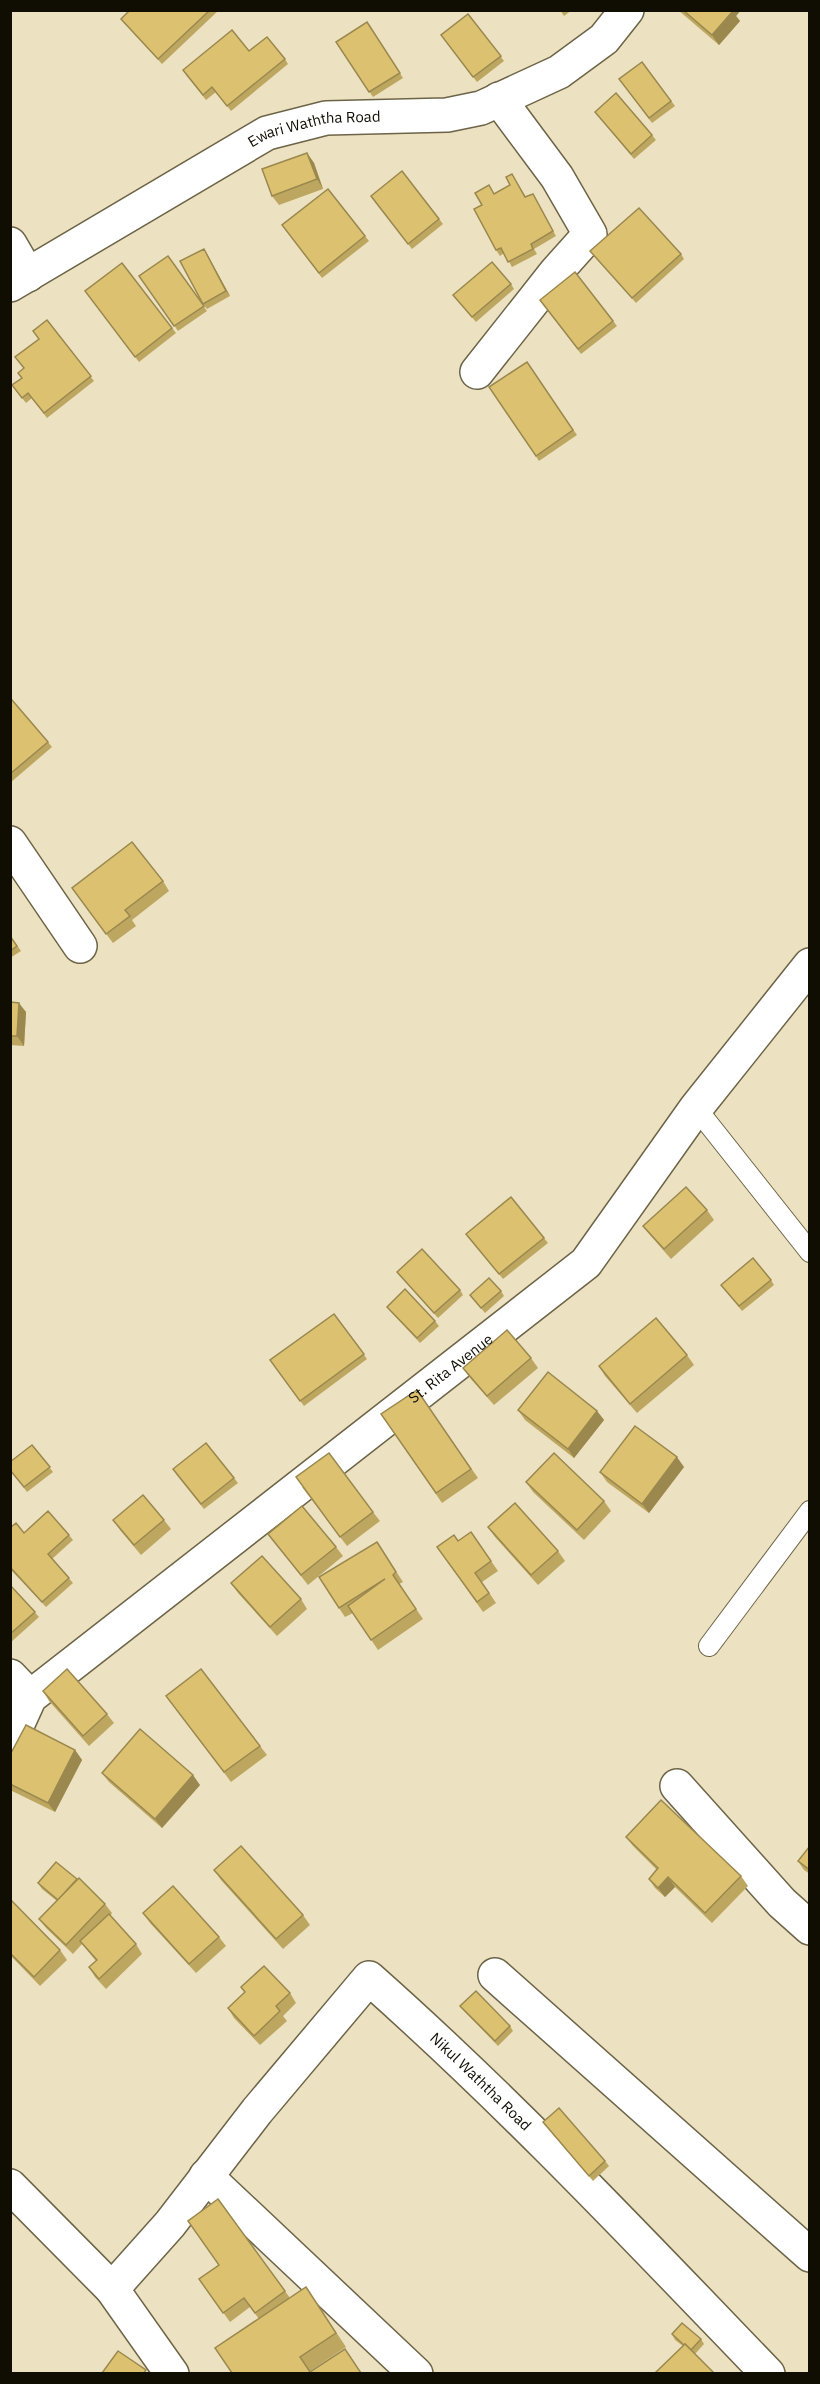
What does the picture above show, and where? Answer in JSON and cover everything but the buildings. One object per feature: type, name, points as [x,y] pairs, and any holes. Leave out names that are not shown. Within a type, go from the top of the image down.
[{"type":"street","name":"Ewari Waththa Road","points":[[19,280],[267,133],[326,118],[447,115],[480,108],[559,72],[604,39],[627,10]]},
{"type":"street","points":[[477,372],[556,272],[590,234],[557,177],[499,99]]},
{"type":"street","points":[[10,244],[19,280]]},
{"type":"street","points":[[10,843],[80,946]]},
{"type":"street","name":"St. Rita Avenue","points":[[10,1741],[20,1687],[586,1263],[696,1108],[810,965]]},
{"type":"street","points":[[677,1786],[782,1903],[810,1928]]},
{"type":"street","points":[[495,1975],[810,2255]]},
{"type":"street","name":"Nikul Waththa Road","points":[[111,2289],[170,2224],[257,2111],[369,1978],[422,2025],[527,2127],[768,2373]]},
{"type":"street","points":[[207,2176],[416,2373]]},
{"type":"street","points":[[10,2186],[111,2289],[172,2373]]},
{"type":"lane","points":[[696,1108],[810,1252]]},
{"type":"lane","points":[[709,1646],[810,1511]]}]
